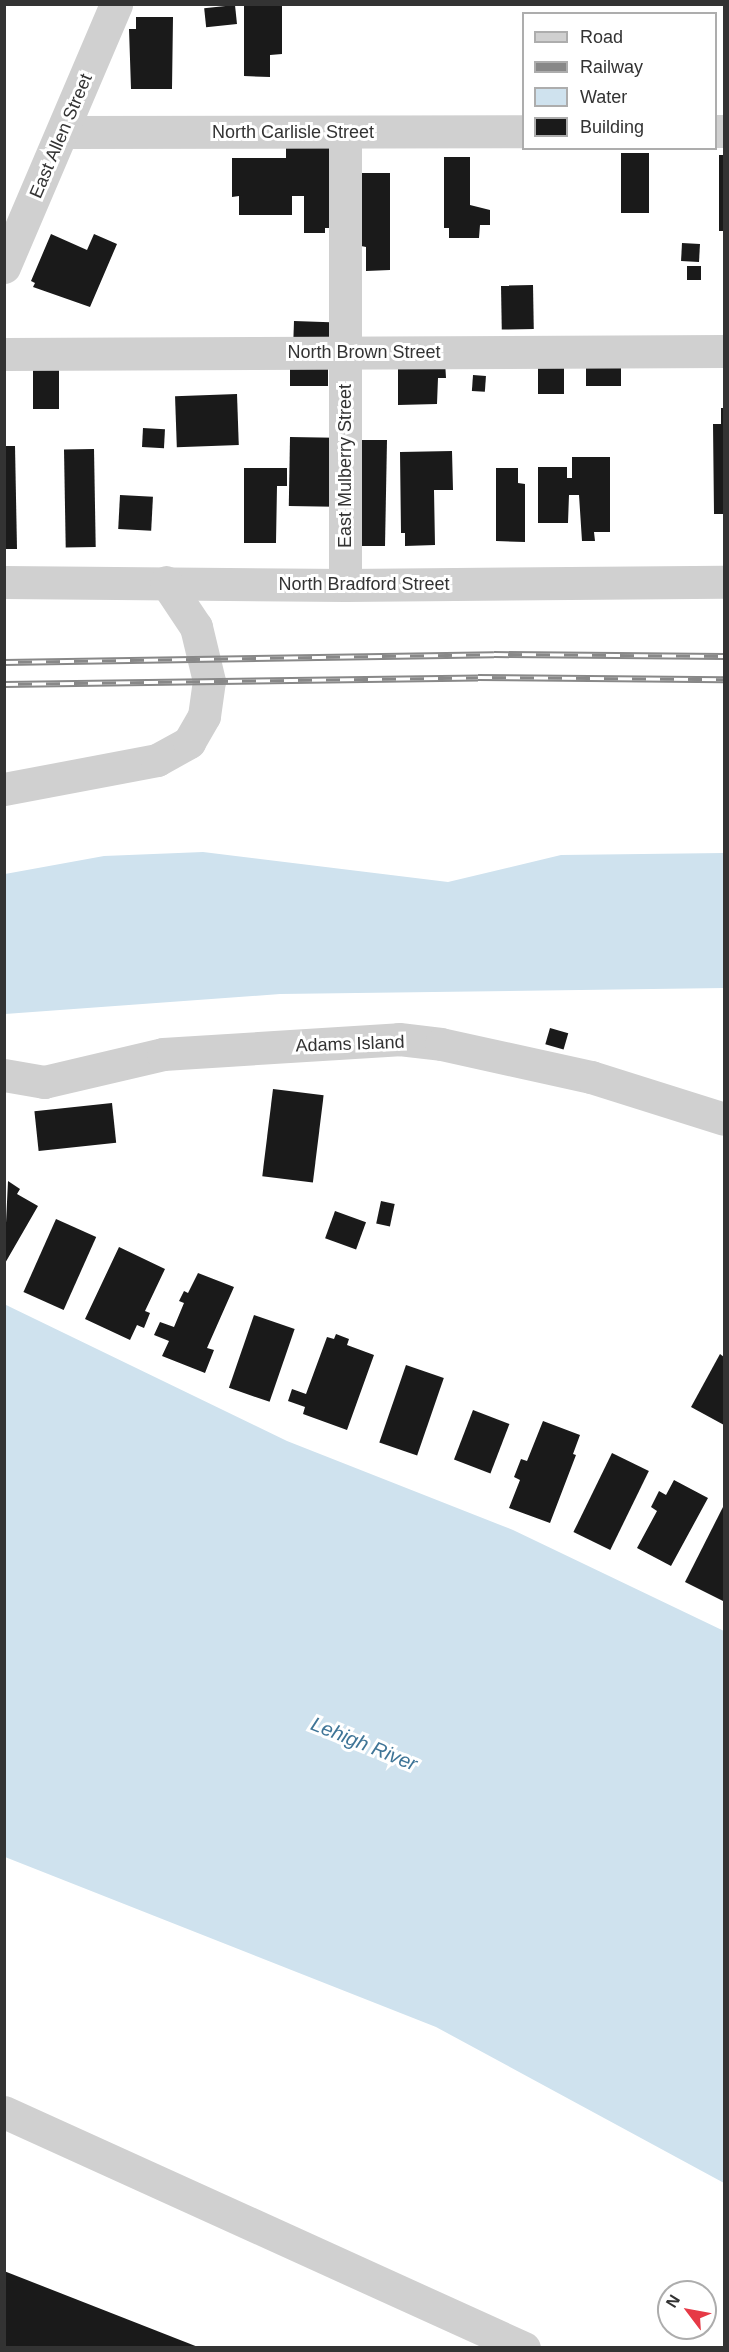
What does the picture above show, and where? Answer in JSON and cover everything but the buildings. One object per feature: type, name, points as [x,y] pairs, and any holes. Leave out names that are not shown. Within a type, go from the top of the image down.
[{"type":"street","name":"East Allen Street","points":[[4,267],[116,4]]},
{"type":"street","name":"North Carlisle Street","points":[[63,132],[522,131]]},
{"type":"street","name":"East Mulberry Street","points":[[345,132],[345,585]]},
{"type":"street","name":"North Brown Street","points":[[4,354],[724,351]]},
{"type":"street","name":"North Bradford Street","points":[[4,582],[345,585],[724,582]]},
{"type":"street","points":[[4,789],[156,760],[189,742],[204,716],[208,681],[196,627],[166,582]]},
{"type":"street","name":"Adams Island","points":[[4,1075],[44,1082],[163,1054],[399,1039],[441,1044],[591,1077],[724,1119]]},
{"type":"street","points":[[4,2112],[524,2348]]},
{"type":"water","points":[[203,852],[448,882],[561,855],[724,853],[724,988],[280,994],[5,1014],[5,874],[104,856]]},
{"type":"water","name":"Lehigh River","points":[[4,1304],[287,1441],[513,1530],[724,1631],[724,2183],[436,2027],[5,1857]]},
{"type":"railway","points":[[4,662],[494,654],[724,656]]},
{"type":"railway","points":[[4,684],[478,677],[724,679]]}]
